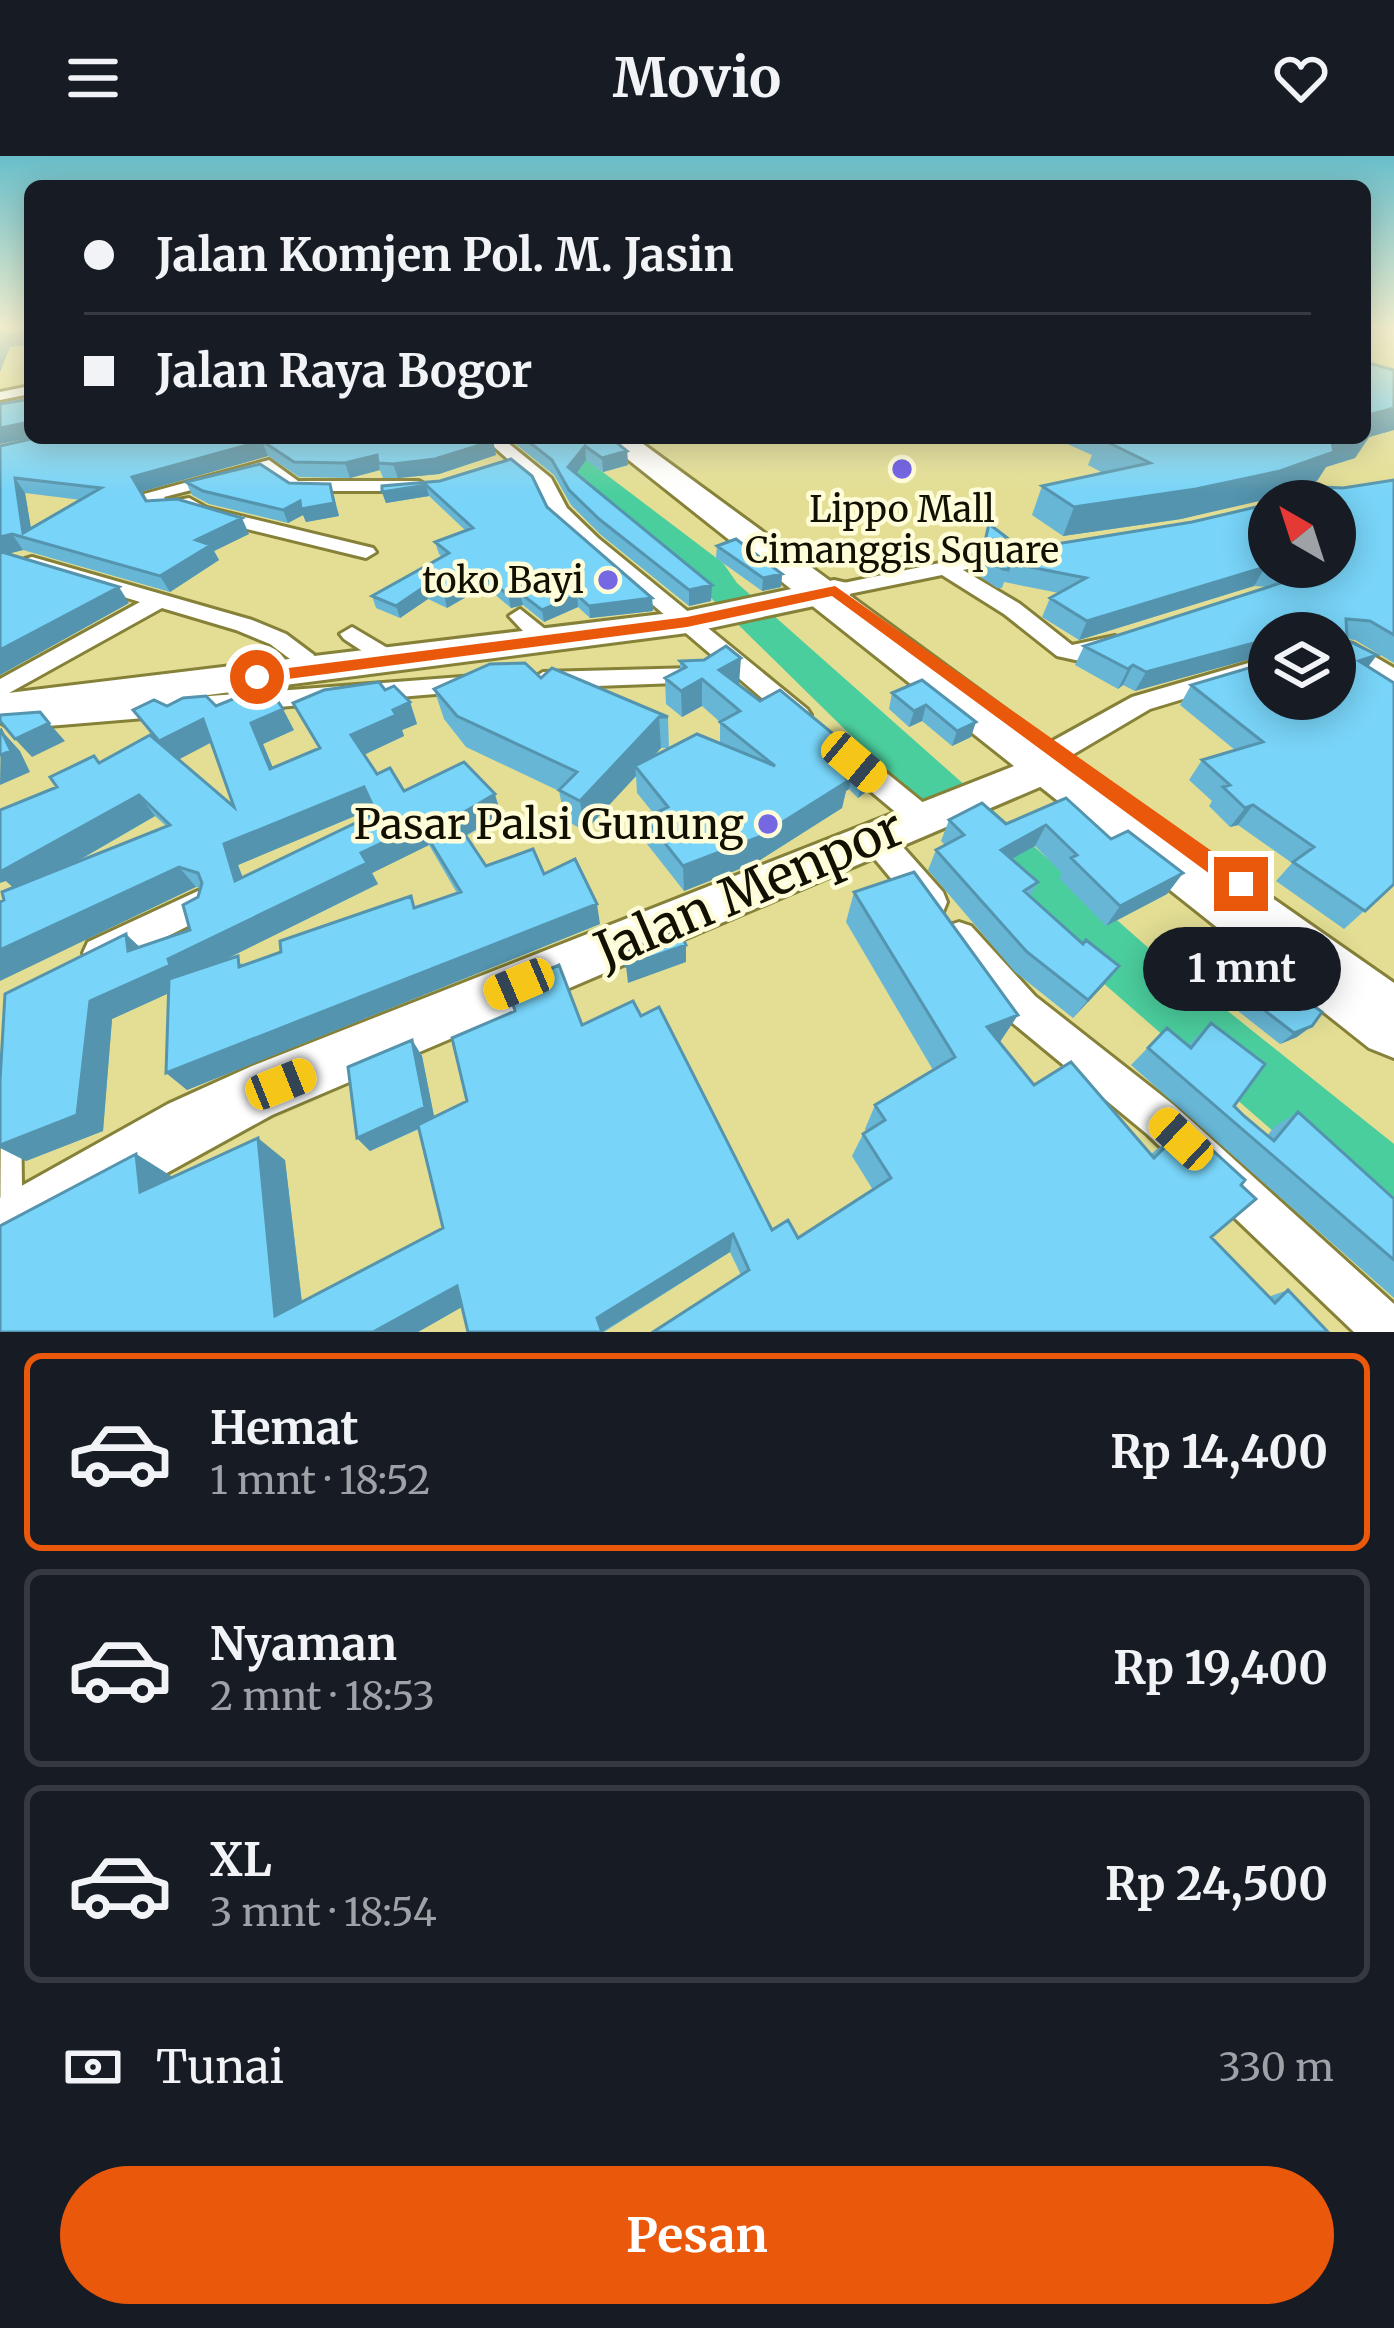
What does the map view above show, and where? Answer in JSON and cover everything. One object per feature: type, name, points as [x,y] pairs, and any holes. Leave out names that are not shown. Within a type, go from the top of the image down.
[{"type":"highway","points":[[623,444],[811,597],[1394,995]]},
{"type":"highway","points":[[641,444],[811,597]]},
{"type":"highway","points":[[1052,759],[1394,1024]]},
{"type":"main road","points":[[7,713],[393,661],[528,629],[687,622],[811,597]]},
{"type":"street","points":[[496,444],[506,462],[544,482],[574,527],[928,814],[999,987],[1161,1120],[1389,1332]]},
{"type":"street","points":[[366,552],[201,512],[189,504],[161,508],[153,494],[269,465],[294,486],[398,488],[442,483]]},
{"type":"street","points":[[811,597],[1041,549]]},
{"type":"street","points":[[22,560],[163,598],[278,639],[307,660],[305,672]]},
{"type":"street","points":[[945,568],[1012,609],[1070,653],[1141,635]]},
{"type":"street","points":[[7,713],[163,598]]},
{"type":"street","points":[[352,634],[393,661]]},
{"type":"street","points":[[1356,656],[1394,679]]},
{"type":"street","points":[[1052,759],[1157,697],[1248,670]]},
{"type":"street","points":[[7,713],[486,683],[694,676]]},
{"type":"street","name":"Jalan Menpor","points":[[1,1240],[189,1125],[252,1095],[1052,759]]},
{"type":"street","points":[[77,964],[198,905]]},
{"type":"street","points":[[1,1240],[2,1070]]},
{"type":"building","points":[[1371,383],[1394,383],[1394,408],[1371,414]]},
{"type":"building","points":[[24,400],[24,423],[0,428],[0,404]]},
{"type":"building","points":[[24,441],[251,444],[132,477],[146,501],[177,499],[242,518],[196,540],[211,545],[160,576],[12,534],[0,537],[0,446]],"holes":[[[15,478],[101,488],[23,533]]]},
{"type":"building","points":[[267,444],[483,444],[435,459],[393,464],[378,463],[377,455],[345,463],[294,462]]},
{"type":"building","points":[[532,444],[618,444],[627,451],[602,458],[585,446],[568,467],[712,585],[689,590],[599,519],[569,490],[552,460]]},
{"type":"building","points":[[1111,444],[1332,444],[1334,452],[1280,471],[1196,489],[1074,507],[1042,486],[1150,463]]},
{"type":"building","points":[[511,459],[532,476],[547,507],[652,598],[589,606],[577,595],[542,610],[520,593],[508,595],[482,574],[444,595],[424,587],[396,606],[372,596],[449,553],[435,542],[473,528],[426,485],[382,492],[382,486],[440,481]]},
{"type":"building","points":[[260,464],[289,483],[330,484],[334,503],[301,509],[300,501],[283,510],[203,491],[186,482]]},
{"type":"building","points":[[1394,480],[1394,635],[1370,621],[1356,620],[1356,612],[1248,612],[1248,645],[1146,672],[1133,665],[1128,669],[1084,646],[1265,588],[1356,588],[1356,486]]},
{"type":"building","points":[[1248,509],[1248,572],[1087,621],[1050,598],[1086,578],[1010,563],[1008,570],[1003,569],[982,556]]},
{"type":"building","points":[[989,524],[1006,537],[985,541]]},
{"type":"building","points":[[0,538],[2,552],[119,587],[0,650]]},
{"type":"building","points":[[736,539],[782,574],[763,578],[717,546]]},
{"type":"building","points":[[1356,644],[1377,655],[1359,661],[1394,683],[1394,884],[1365,911],[1293,862],[1314,847],[1253,805],[1245,808],[1223,787],[1230,785],[1202,760],[1263,742],[1191,685],[1248,668],[1248,720],[1356,720]]},
{"type":"building","points":[[726,646],[741,658],[719,670],[760,701],[780,690],[872,766],[864,771],[855,762],[842,772],[848,781],[759,837],[683,866],[645,818],[668,807],[635,766],[697,734],[775,766],[720,722],[740,711],[702,679],[681,691],[665,678],[686,667],[680,661],[704,660]]},
{"type":"building","points":[[525,663],[541,678],[552,668],[668,717],[659,717],[580,801],[559,790],[577,772],[457,716],[434,689],[490,664]]},
{"type":"building","points":[[922,680],[976,722],[957,731],[926,705],[914,711],[892,693]]},
{"type":"building","points":[[379,682],[385,690],[394,686],[410,702],[393,710],[396,715],[351,735],[377,774],[390,768],[404,791],[464,762],[495,794],[454,818],[486,866],[533,849],[544,874],[575,859],[597,904],[166,1073],[169,979],[238,956],[239,967],[281,952],[280,941],[411,896],[414,908],[461,892],[420,825],[361,853],[367,863],[90,1001],[77,1115],[0,1145],[5,994],[126,934],[128,951],[190,930],[183,905],[198,897],[202,883],[198,873],[179,867],[0,950],[2,892],[170,825],[139,795],[0,872],[0,810],[57,787],[50,777],[94,756],[99,763],[150,735],[234,807],[203,719],[159,741],[133,710],[154,700],[167,706],[183,698],[206,696],[216,706],[248,693],[271,691],[283,709],[251,723],[270,769],[320,748],[293,703],[324,690]],"holes":[[[364,787],[376,813],[235,881],[224,844]]]},
{"type":"building","points":[[40,712],[49,723],[15,739],[0,721],[0,715]]},
{"type":"building","points":[[0,731],[11,751],[0,755]]},
{"type":"building","points":[[1066,798],[1111,839],[1128,831],[1183,873],[1120,906],[1071,858],[1077,855],[1046,825],[1001,850],[1038,882],[1024,891],[1083,944],[1086,940],[1119,966],[1088,1000],[1027,952],[936,850],[964,835],[949,820],[982,803],[1006,824]]},
{"type":"building","points":[[914,872],[1018,1015],[987,1027],[1034,1085],[1071,1062],[1154,1158],[1186,1126],[1245,1180],[1241,1185],[1256,1199],[1211,1237],[1275,1303],[1288,1290],[1328,1332],[653,1332],[749,1270],[733,1234],[597,1318],[602,1332],[468,1332],[457,1286],[373,1332],[0,1332],[0,1226],[136,1154],[140,1192],[258,1138],[275,1316],[443,1228],[418,1125],[467,1101],[452,1038],[515,1011],[508,987],[559,965],[582,1025],[633,1001],[641,1016],[659,1007],[772,1230],[788,1220],[798,1238],[891,1178],[863,1134],[885,1120],[875,1105],[955,1057],[854,892]]},
{"type":"building","points":[[679,929],[686,945],[626,966],[621,953]]},
{"type":"building","points":[[1250,943],[1316,989],[1307,1001],[1322,1012],[1312,1026],[1294,1033],[1211,969]]},
{"type":"building","points":[[1211,1023],[1265,1064],[1234,1106],[1244,1116],[1274,1141],[1298,1112],[1394,1199],[1394,1260],[1148,1048],[1167,1028],[1191,1048]]},
{"type":"building","points":[[412,1040],[425,1107],[357,1138],[348,1067]]},
{"type":"waterway","points":[[549,444],[711,570],[724,590],[1123,963],[1394,1190]]},
{"type":"place","name":"Lippo Mall Cimanggis Square","points":[[902,469]]},
{"type":"place","name":"toko Bayi","points":[[608,580]]},
{"type":"place","name":"Pasar Palsi Gunung","points":[[768,824]]},
{"type":"route","points":[[257,677],[687,622],[835,591],[1241,884]]}]
